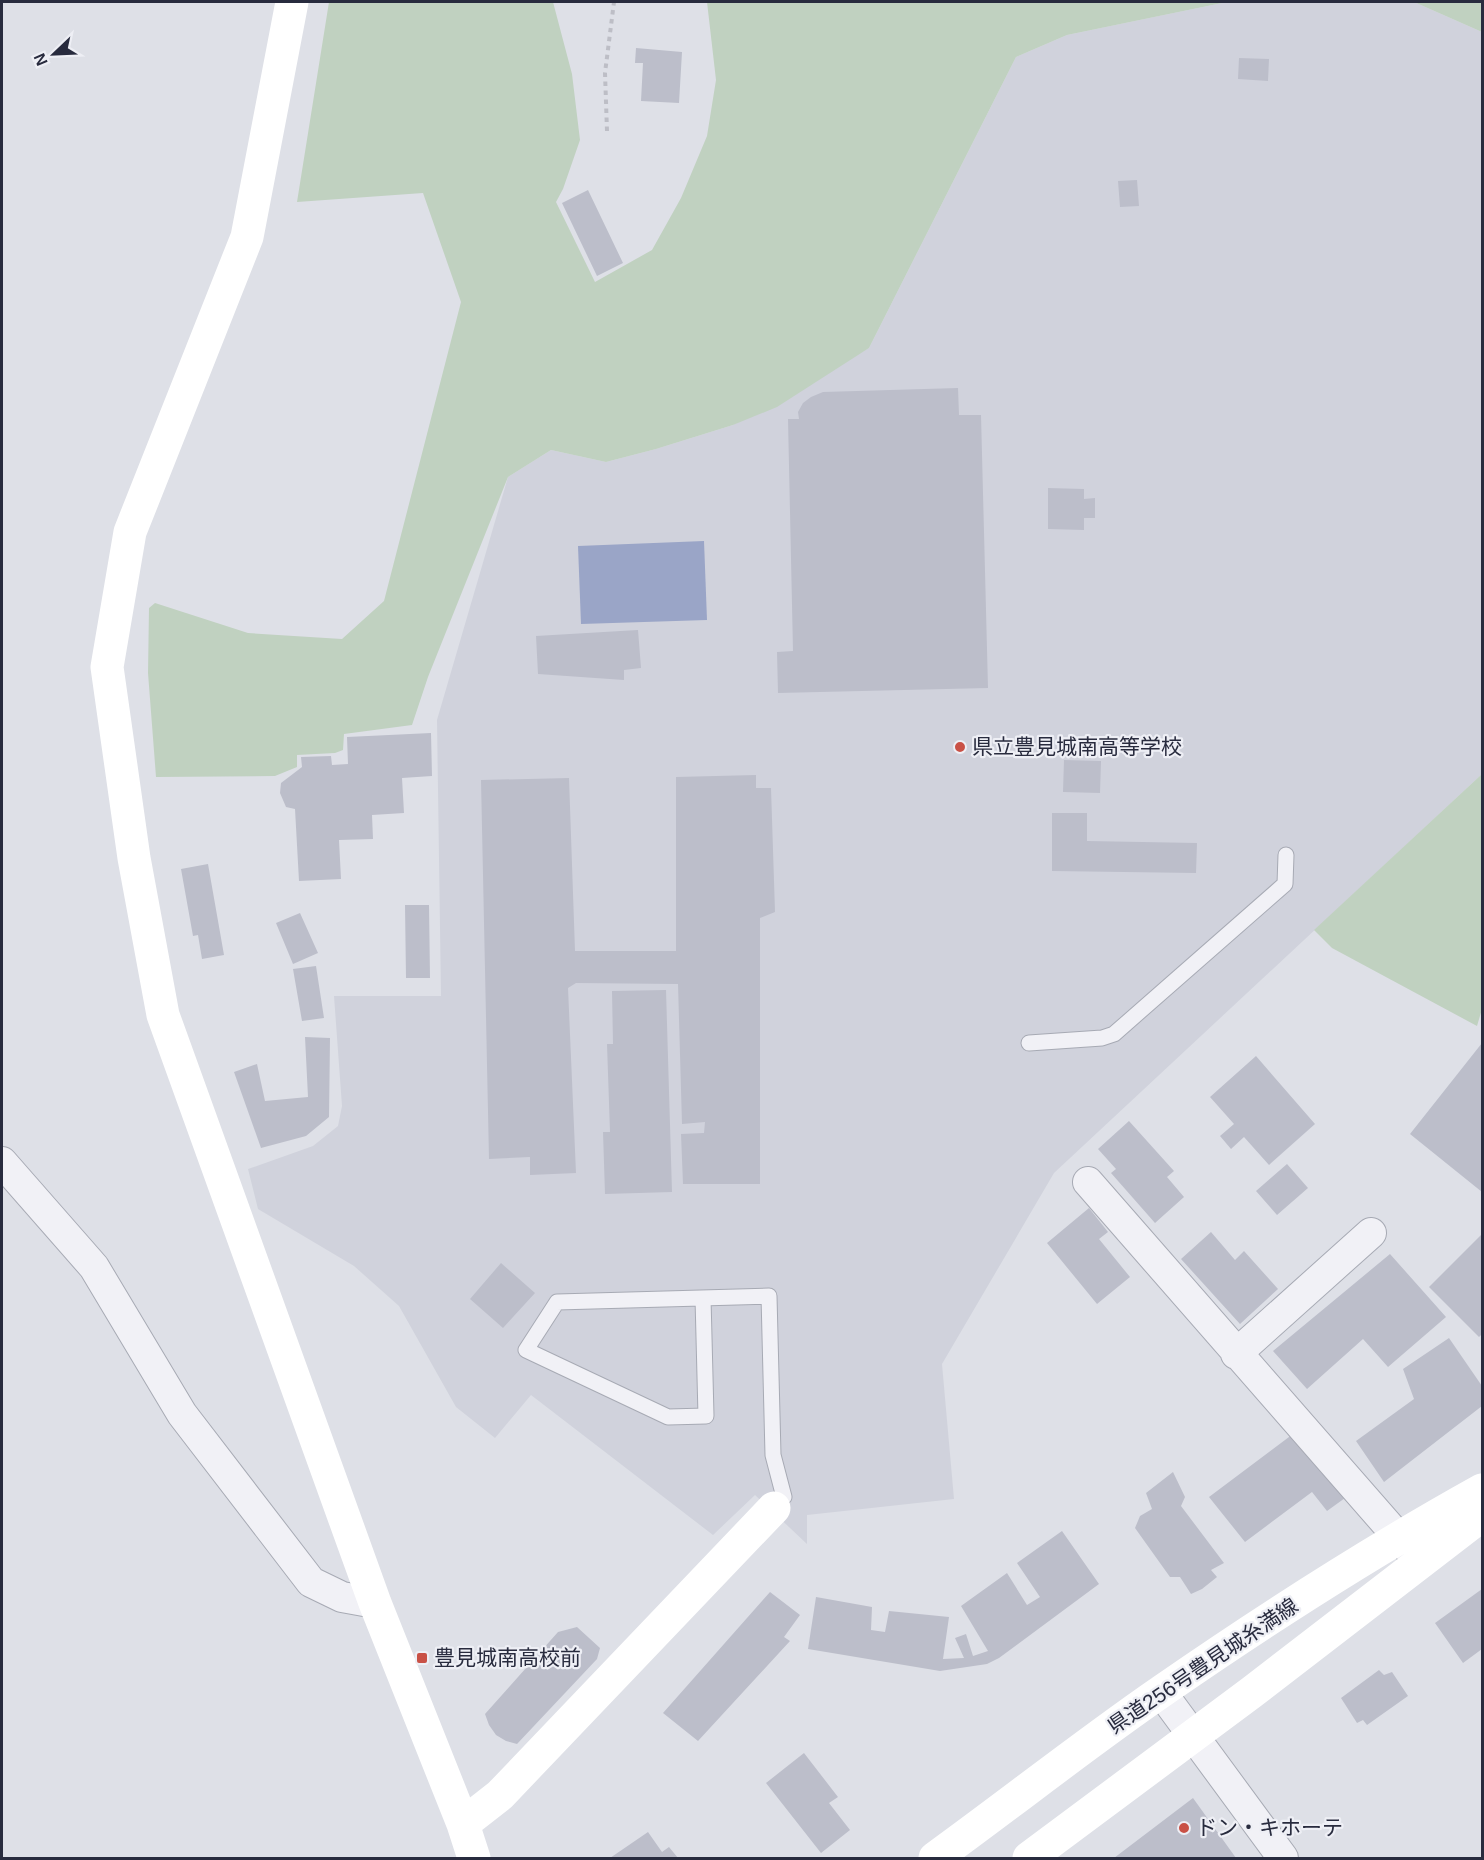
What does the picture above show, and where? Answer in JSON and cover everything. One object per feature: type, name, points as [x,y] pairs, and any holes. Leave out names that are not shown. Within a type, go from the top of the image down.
[{"type":"street","points":[[292,2],[247,237],[130,532],[107,667],[134,858],[163,1015],[375,1603],[474,1858]]},
{"type":"street","points":[[2,1162],[94,1267],[182,1414],[311,1582],[342,1597],[375,1603]]},
{"type":"street","points":[[1088,1182],[1236,1354],[1400,1536],[1421,1564]]},
{"type":"street","points":[[1236,1354],[1371,1233]]},
{"type":"street","name":"県道256号豊見城糸満線","points":[[935,1858],[1161,1692],[1400,1536],[1482,1490]]},
{"type":"street","points":[[462,1824],[501,1795],[779,1502]]},
{"type":"street","name":"県道256号豊見城糸満線","points":[[1029,1858],[1193,1737],[1482,1515]]},
{"type":"street","points":[[1161,1692],[1283,1858]]},
{"type":"lane","points":[[1029,1042],[1102,1038],[1114,1034],[1285,884],[1286,855]]},
{"type":"lane","points":[[703,1298],[706,1416],[668,1417],[526,1350],[557,1302],[770,1296],[773,1455],[779,1502]]},
{"type":"path","points":[[607,131],[605,73],[614,2]]},
{"type":"shaded area","name":"県立豊見城南高等学校","points":[[1227,2],[1414,2],[1482,32],[1482,774],[1054,1173],[942,1364],[954,1499],[807,1515],[807,1544],[755,1495],[713,1535],[531,1395],[495,1438],[456,1407],[399,1306],[354,1266],[258,1209],[248,1169],[313,1146],[338,1126],[342,1106],[334,996],[441,996],[437,720],[508,477],[551,450],[606,462],[733,425],[869,348],[1016,57],[1067,35]]},
{"type":"green space","points":[[329,2],[553,2],[572,74],[580,140],[563,189],[556,202],[595,282],[652,250],[681,198],[707,136],[716,80],[707,2],[1227,2],[1067,35],[1016,57],[869,348],[777,407],[733,425],[606,462],[551,450],[508,477],[428,677],[412,725],[344,734],[343,750],[335,753],[297,755],[297,767],[275,776],[156,777],[148,673],[149,608],[155,603],[248,633],[342,639],[384,601],[461,302],[423,193],[297,202]]},
{"type":"green space","points":[[1414,2],[1482,2],[1482,32]]},
{"type":"green space","points":[[1482,774],[1482,1009],[1477,1026],[1332,948],[1314,930]]},
{"type":"water","points":[[704,541],[707,620],[581,624],[578,546]]},
{"type":"building","points":[[636,48],[682,52],[679,103],[641,101],[643,63],[635,63]]},
{"type":"building","points":[[1239,58],[1269,59],[1268,81],[1238,79]]},
{"type":"building","points":[[1137,180],[1139,206],[1120,207],[1118,181]]},
{"type":"building","points":[[588,190],[623,263],[597,276],[562,203]]},
{"type":"building","points":[[958,388],[959,415],[981,415],[988,688],[778,693],[777,652],[793,651],[788,419],[799,419],[798,412],[803,403],[823,392]]},
{"type":"building","points":[[1048,488],[1084,489],[1084,499],[1095,498],[1095,518],[1084,518],[1084,530],[1048,529]]},
{"type":"building","points":[[638,630],[641,668],[624,670],[624,680],[538,674],[536,636]]},
{"type":"building","points":[[431,733],[432,776],[402,778],[404,813],[372,815],[373,839],[339,840],[341,879],[299,881],[295,809],[286,807],[280,793],[281,783],[302,767],[301,757],[331,756],[332,765],[348,764],[347,737]]},
{"type":"building","points":[[1064,760],[1101,761],[1100,793],[1063,792]]},
{"type":"building","points":[[756,775],[756,788],[771,788],[775,912],[760,918],[760,1184],[683,1184],[681,1134],[704,1133],[705,1122],[682,1124],[678,984],[576,983],[568,988],[576,1173],[530,1175],[530,1157],[489,1159],[481,780],[569,778],[575,951],[676,951],[676,777]]},
{"type":"building","points":[[1052,813],[1087,813],[1087,841],[1197,843],[1196,873],[1052,871]]},
{"type":"building","points":[[208,864],[224,955],[202,959],[198,935],[193,936],[181,869]]},
{"type":"building","points":[[405,905],[429,905],[430,978],[406,978]]},
{"type":"building","points":[[300,913],[318,953],[293,964],[276,923]]},
{"type":"building","points":[[316,966],[324,1018],[302,1021],[293,969]]},
{"type":"building","points":[[666,990],[672,1192],[605,1194],[603,1132],[610,1132],[607,1044],[613,1044],[612,991]]},
{"type":"building","points":[[305,1037],[330,1038],[329,1117],[306,1136],[261,1148],[234,1072],[257,1064],[265,1101],[308,1097]]},
{"type":"building","points":[[1482,1043],[1482,1192],[1410,1134]]},
{"type":"building","points":[[1256,1056],[1315,1124],[1269,1165],[1244,1137],[1231,1149],[1220,1136],[1234,1124],[1210,1097]]},
{"type":"building","points":[[1129,1121],[1174,1171],[1167,1177],[1184,1197],[1155,1223],[1111,1173],[1116,1169],[1098,1149]]},
{"type":"building","points":[[1287,1164],[1308,1188],[1277,1215],[1256,1191]]},
{"type":"building","points":[[1089,1208],[1108,1232],[1099,1239],[1130,1277],[1097,1304],[1047,1243]]},
{"type":"building","points":[[1211,1232],[1235,1260],[1244,1251],[1278,1289],[1240,1324],[1181,1259]]},
{"type":"building","points":[[1482,1234],[1482,1334],[1479,1337],[1429,1287]]},
{"type":"building","points":[[1390,1254],[1446,1317],[1388,1367],[1363,1339],[1307,1389],[1273,1351]]},
{"type":"building","points":[[501,1263],[535,1293],[503,1328],[470,1299]]},
{"type":"building","points":[[1449,1338],[1482,1386],[1482,1406],[1384,1482],[1356,1441],[1414,1399],[1403,1369]]},
{"type":"building","points":[[1293,1434],[1345,1498],[1327,1511],[1312,1492],[1245,1542],[1209,1497]]},
{"type":"building","points":[[1173,1472],[1185,1497],[1181,1506],[1224,1563],[1211,1570],[1217,1577],[1202,1589],[1191,1594],[1180,1577],[1170,1577],[1135,1528],[1140,1516],[1152,1509],[1146,1493]]},
{"type":"building","points":[[1062,1531],[1099,1584],[999,1658],[987,1664],[940,1671],[808,1649],[816,1597],[872,1607],[871,1630],[885,1632],[889,1611],[949,1617],[943,1659],[964,1658],[955,1638],[966,1634],[973,1656],[988,1651],[961,1606],[1007,1573],[1027,1605],[1040,1597],[1017,1563]]},
{"type":"building","points":[[1482,1589],[1482,1649],[1463,1663],[1435,1623]]},
{"type":"building","points":[[770,1592],[800,1615],[784,1637],[790,1641],[698,1741],[663,1713]]},
{"type":"building","points":[[577,1627],[600,1648],[597,1659],[517,1744],[496,1735],[485,1714],[558,1632]]},
{"type":"building","points":[[1379,1670],[1384,1675],[1392,1672],[1408,1696],[1367,1725],[1363,1720],[1357,1723],[1341,1698]]},
{"type":"building","points":[[804,1753],[838,1797],[829,1803],[850,1830],[821,1853],[766,1783]]},
{"type":"building","name":"ドン・キホーテ","points":[[1193,1798],[1236,1858],[1114,1858]]},
{"type":"building","points":[[648,1832],[662,1852],[669,1847],[678,1858],[610,1858]]},
{"type":"place","name":"県立豊見城南高等学校","points":[[960,747]]},
{"type":"place","name":"豊見城南高校前","points":[[422,1658]]},
{"type":"place","name":"ドン・キホーテ","points":[[1184,1828]]}]
